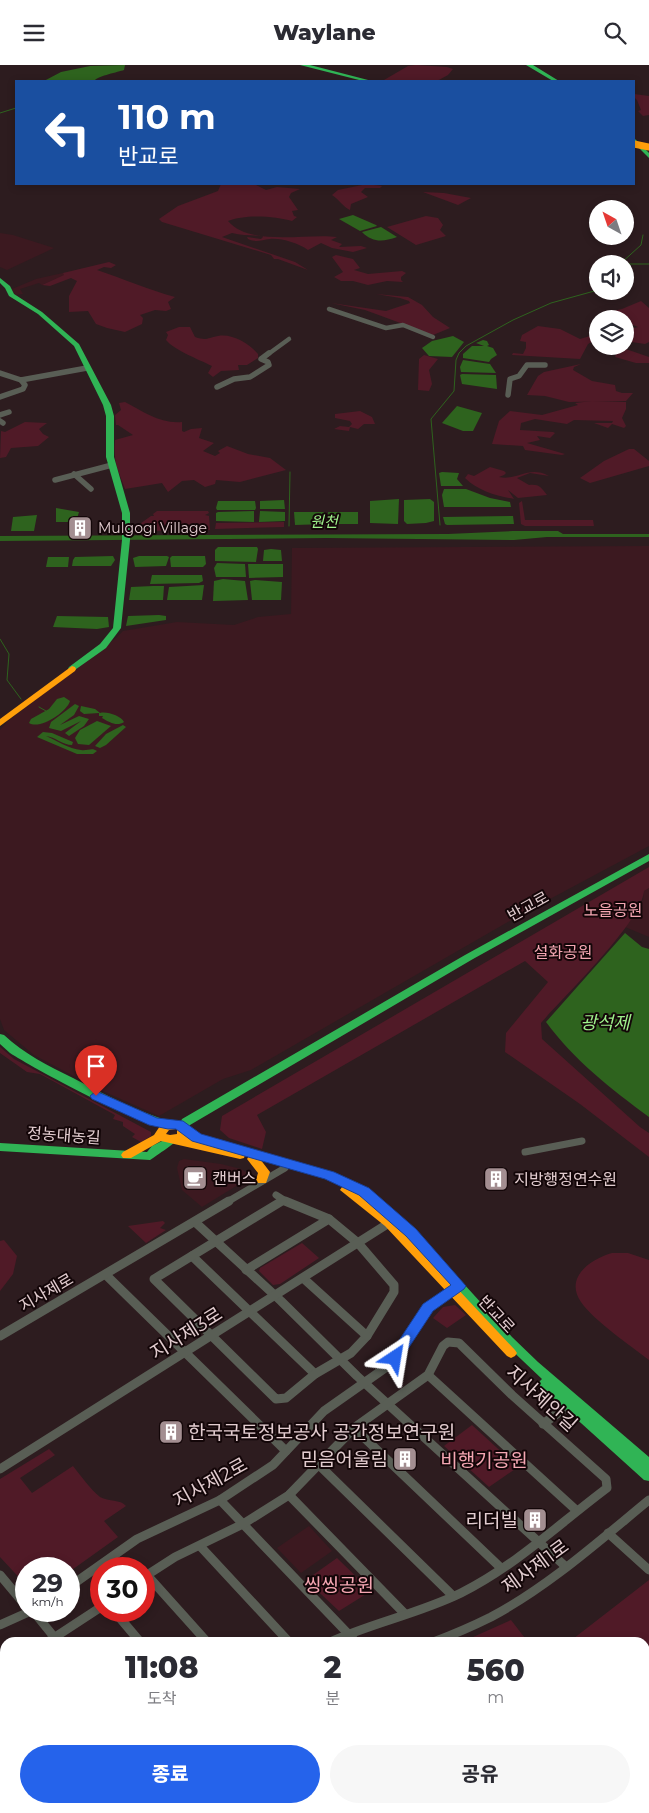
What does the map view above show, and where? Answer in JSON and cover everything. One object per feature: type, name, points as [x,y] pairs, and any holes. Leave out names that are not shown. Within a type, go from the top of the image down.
[{"type":"main road","points":[[296,65],[356,80]]},
{"type":"main road","points":[[303,65],[365,80]]},
{"type":"main road","points":[[529,65],[554,80]]},
{"type":"main road","points":[[534,65],[558,80]]},
{"type":"main road","points":[[635,136],[649,148]]},
{"type":"main road","points":[[635,143],[649,148]]},
{"type":"main road","points":[[635,144],[649,155]]},
{"type":"main road","points":[[0,723],[103,646],[114,635],[117,628],[126,533],[125,502],[112,465],[108,410],[77,345],[40,313],[11,295],[3,285]]},
{"type":"main road","name":"반교로","points":[[168,1133],[182,1136],[186,1122],[241,1089],[468,957],[649,857]]},
{"type":"main road","points":[[0,1038],[21,1055],[110,1103],[112,1106],[168,1133]]},
{"type":"main road","name":"반교로","points":[[168,1133],[218,1096],[241,1089]]},
{"type":"main road","points":[[203,1138],[196,1127],[208,1109]]},
{"type":"main road","name":"반교로","points":[[183,1129],[196,1137],[329,1175],[364,1191],[406,1228],[514,1355],[649,1476]]},
{"type":"main road","name":"반교로","points":[[168,1133],[321,1179],[356,1195],[389,1223],[534,1365],[649,1465]]},
{"type":"main road","name":"정농대농길","points":[[0,1147],[126,1156],[146,1153],[168,1133]]},
{"type":"main road","points":[[253,1159],[264,1172],[262,1180]]},
{"type":"street","points":[[329,309],[386,328],[403,325],[433,337]]},
{"type":"street","points":[[217,387],[234,379],[250,377],[269,365],[268,362],[261,359],[289,339]]},
{"type":"street","points":[[508,395],[510,379],[520,376],[527,365],[545,365]]},
{"type":"street","points":[[20,379],[87,369]]},
{"type":"street","points":[[0,373],[20,379],[25,385],[23,389],[0,397]]},
{"type":"street","points":[[0,379],[10,375]]},
{"type":"street","points":[[0,415],[9,411]]},
{"type":"street","points":[[55,480],[112,465]]},
{"type":"street","points":[[74,474],[91,489]]},
{"type":"street","points":[[525,1152],[582,1141]]},
{"type":"street","name":"지사제로","points":[[0,1336],[285,1168]]},
{"type":"street","points":[[279,1198],[328,1219],[358,1243],[394,1285],[394,1292],[367,1336],[351,1353],[315,1374],[286,1398],[276,1399],[154,1279],[216,1241],[279,1198]]},
{"type":"street","points":[[246,1269],[328,1219]]},
{"type":"street","points":[[195,1221],[357,1376],[389,1403],[565,1566]]},
{"type":"street","name":"지사제3로","points":[[0,1469],[389,1223]]},
{"type":"street","points":[[192,1256],[315,1374]]},
{"type":"street","points":[[106,1275],[286,1451]]},
{"type":"street","points":[[303,1277],[367,1336]]},
{"type":"street","name":"지사제2로","points":[[80,1579],[137,1539],[220,1500],[273,1465],[324,1411],[388,1366],[428,1307],[456,1288]]},
{"type":"street","name":"지사제안길","points":[[155,1570],[176,1557],[243,1524],[288,1495],[354,1428],[428,1375],[442,1346],[448,1342],[459,1343],[543,1424],[606,1479],[607,1489],[576,1510],[481,1582],[453,1596],[339,1637]]},
{"type":"street","points":[[428,1375],[576,1510]]},
{"type":"street","points":[[543,1424],[569,1405]]},
{"type":"street","points":[[354,1428],[501,1568]]},
{"type":"street","points":[[319,1465],[453,1596]]},
{"type":"street","points":[[288,1495],[404,1613]]},
{"type":"street","points":[[220,1500],[351,1637]]},
{"type":"street","name":"제사제1로","points":[[447,1637],[466,1630],[499,1613],[530,1593],[649,1500]]},
{"type":"street","points":[[608,1533],[649,1570]]},
{"type":"street","points":[[200,1546],[284,1637]]},
{"type":"street","points":[[0,1575],[15,1593]]},
{"type":"street","name":"지사제안길","points":[[155,1587],[202,1637]]},
{"type":"street","points":[[59,1637],[90,1615]]},
{"type":"street","points":[[0,1625],[15,1618]]},
{"type":"street","points":[[40,1622],[50,1637]]},
{"type":"street","points":[[123,1622],[136,1637]]},
{"type":"shaded area","points":[[0,233],[13,235],[54,248],[7,270],[0,267]]},
{"type":"shaded area","points":[[63,273],[65,275],[42,285],[39,283],[20,289],[23,294],[15,295],[12,289],[36,279]]},
{"type":"shaded area","points":[[649,546],[649,846],[520,915],[251,1070],[223,1079],[159,1116],[96,1088],[34,1055],[4,1030],[0,1019],[0,730],[8,721],[123,631],[177,622],[234,625],[258,617],[291,614],[292,548]]},
{"type":"shaded area","points":[[649,888],[649,937],[625,927],[643,900],[644,891]]},
{"type":"shaded area","points":[[184,1159],[241,1169],[246,1172],[246,1180],[202,1207],[182,1190],[177,1168],[179,1161]]},
{"type":"shaded area","points":[[309,1526],[332,1551],[301,1573],[277,1548]]},
{"type":"green space","points":[[408,66],[447,67],[453,69],[448,75],[439,80],[384,80]]},
{"type":"green space","points":[[635,94],[649,96],[649,115],[643,116],[638,111],[641,110]]},
{"type":"green space","points":[[221,185],[256,185],[266,190],[277,187],[300,189],[291,193],[289,197],[298,210],[292,211],[294,216],[297,217],[292,221],[277,218],[243,217],[228,221],[238,229],[260,236],[232,233],[222,237],[295,262],[308,270],[274,259],[271,255],[162,222],[159,219],[178,206],[218,191]]},
{"type":"green space","points":[[362,185],[382,186],[380,188],[365,188],[361,192],[368,197],[351,204],[350,210],[332,195],[338,190]]},
{"type":"green space","points":[[423,192],[444,193],[471,198],[458,205]]},
{"type":"green space","points":[[426,216],[438,218],[443,225],[440,230],[446,236],[416,245],[387,227]]},
{"type":"green space","points":[[264,236],[337,237],[331,240],[342,244],[339,247],[361,246],[367,248],[353,252],[332,248],[321,243],[308,250],[284,240],[254,241],[247,237],[261,239]]},
{"type":"green space","points":[[336,255],[353,259],[360,268],[354,270],[368,274],[402,271],[406,273],[401,277],[403,282],[387,281],[368,285],[353,281],[341,281],[334,277],[343,272],[332,257]]},
{"type":"green space","points":[[109,262],[116,265],[111,268],[104,267],[97,270],[175,297],[168,302],[171,309],[166,311],[155,310],[140,315],[143,318],[142,324],[125,332],[96,324],[88,311],[69,312],[69,296],[77,281],[71,278],[50,286],[42,285],[64,275],[63,273]]},
{"type":"green space","points":[[376,294],[408,297],[422,305],[433,317],[450,328],[433,335],[365,310],[331,303],[386,311],[410,303],[400,298]]},
{"type":"green space","points":[[641,301],[649,308],[649,342],[645,344],[634,342],[634,328],[638,327],[634,325],[634,310],[618,310]]},
{"type":"green space","points":[[538,326],[560,329],[580,339],[589,336],[589,343],[580,359],[512,355],[513,353],[523,354],[526,348],[526,342],[520,341],[522,335]]},
{"type":"green space","points":[[179,327],[190,327],[195,337],[202,339],[218,336],[235,338],[250,347],[258,354],[258,358],[247,365],[238,365],[239,370],[221,371],[213,377],[208,373],[212,366],[180,351],[166,340],[168,335],[166,332]]},
{"type":"green space","points":[[634,352],[649,357],[649,363],[636,363],[615,357],[616,355],[634,355]]},
{"type":"green space","points":[[424,355],[438,359],[429,370],[432,384],[429,391],[418,390],[419,359]]},
{"type":"green space","points":[[581,364],[574,367],[573,370],[592,381],[615,385],[616,391],[633,393],[626,401],[569,402],[545,396],[527,395],[538,376],[544,372]]},
{"type":"green space","points":[[592,401],[626,402],[626,409],[622,418],[626,426],[624,428],[612,424],[608,428],[594,423],[612,423],[613,421],[574,420],[567,424],[535,419],[521,423],[520,430],[555,433],[550,438],[537,436],[540,440],[527,443],[565,454],[562,455],[525,450],[523,446],[492,444],[499,421],[510,411],[542,415],[578,405],[575,403]]},
{"type":"green space","points":[[125,402],[159,419],[182,422],[182,431],[184,432],[202,428],[199,438],[214,443],[203,451],[215,456],[220,453],[218,451],[227,446],[248,454],[270,458],[286,470],[240,482],[216,480],[215,484],[205,487],[194,480],[182,481],[168,492],[162,483],[125,489],[117,466],[115,440],[133,435],[116,425],[115,415],[121,410],[119,403]]},
{"type":"green space","points":[[360,411],[372,417],[375,424],[364,424],[358,429],[350,427],[349,431],[334,429],[340,426],[349,427],[352,424],[350,421],[335,418],[335,414]]},
{"type":"green space","points":[[25,422],[47,423],[39,429],[49,437],[38,446],[11,448],[6,457],[0,458],[1,431],[5,432]]},
{"type":"green space","points":[[629,449],[634,449],[649,461],[649,466],[590,483],[580,478],[604,461]]},
{"type":"green space","points":[[490,467],[506,473],[499,477],[506,478],[529,473],[535,472],[549,476],[530,473],[517,478],[529,485],[540,487],[547,495],[518,498],[508,490],[514,499],[508,498],[482,490],[465,478],[468,474],[474,476]]},
{"type":"green space","points":[[522,501],[525,520],[593,520],[594,526],[525,526],[521,524],[519,503]]},
{"type":"green space","points":[[157,511],[208,511],[209,513],[205,515],[209,516],[210,530],[144,531],[137,526],[151,516],[154,516],[153,514]]},
{"type":"green space","points":[[284,522],[284,527],[215,529],[216,523]]},
{"type":"green space","name":"설화공원","points":[[649,867],[649,888],[644,891],[640,905],[630,921],[600,959],[541,1023],[542,1039],[649,1133],[649,1157],[580,1104],[505,1052],[506,1033],[548,982],[525,961],[257,1115],[266,1132],[262,1149],[229,1138],[220,1130],[222,1116]]},
{"type":"green space","points":[[0,1047],[14,1059],[151,1132],[151,1136],[141,1142],[132,1137],[135,1134],[123,1126],[123,1122],[113,1119],[115,1115],[40,1074],[27,1072],[0,1053]]},
{"type":"green space","points":[[163,1221],[165,1223],[160,1228],[166,1230],[146,1243],[128,1226]]},
{"type":"green space","points":[[4,1240],[17,1256],[13,1274],[0,1291],[0,1241]]},
{"type":"green space","points":[[302,1243],[319,1258],[280,1284],[273,1285],[259,1271],[260,1268]]},
{"type":"green space","points":[[612,1253],[628,1253],[649,1260],[649,1360],[594,1317],[581,1302],[577,1293],[576,1285],[582,1270],[596,1260]]},
{"type":"green space","points":[[455,1305],[466,1315],[447,1328],[433,1318],[443,1307]]},
{"type":"green space","name":"비행기공원","points":[[472,1425],[518,1467],[489,1487],[444,1446]]},
{"type":"green space","points":[[49,1449],[55,1455],[20,1478],[32,1493],[73,1466],[100,1497],[121,1502],[126,1506],[104,1521],[118,1537],[80,1564],[80,1557],[15,1557],[15,1573],[0,1557],[0,1479]]},
{"type":"green space","name":"씽씽공원","points":[[337,1558],[371,1591],[339,1611],[306,1580]]},
{"type":"green space","points":[[649,1580],[649,1637],[575,1637]]},
{"type":"green space","points":[[511,1620],[524,1637],[473,1637]]},
{"type":"water","points":[[125,65],[124,70],[95,80],[46,80],[61,72],[90,66]]},
{"type":"water","points":[[353,215],[377,226],[360,231],[339,219]]},
{"type":"water","points":[[381,227],[397,237],[378,241],[366,236],[362,232]]},
{"type":"water","points":[[453,336],[464,342],[452,357],[429,356],[422,348],[432,341]]},
{"type":"water","points":[[483,340],[487,341],[489,345],[487,346],[493,348],[497,355],[489,362],[463,358],[463,354],[472,346],[484,346],[476,343]]},
{"type":"water","points":[[463,360],[490,364],[496,373],[461,372],[460,367]]},
{"type":"water","points":[[460,375],[496,375],[497,389],[462,384]]},
{"type":"water","points":[[457,406],[482,413],[473,431],[463,431],[442,423]]},
{"type":"water","points":[[439,473],[459,473],[457,479],[463,486],[441,486]]},
{"type":"water","points":[[444,489],[466,489],[490,498],[510,502],[511,507],[444,507],[442,495]]},
{"type":"water","points":[[399,499],[398,524],[370,523],[370,501]]},
{"type":"water","points":[[430,499],[434,502],[434,521],[407,524],[404,521],[404,500]]},
{"type":"water","points":[[284,500],[285,509],[260,509],[260,501]]},
{"type":"water","points":[[218,501],[255,501],[256,508],[255,510],[217,510]]},
{"type":"water","points":[[56,508],[79,512],[76,522],[56,522]]},
{"type":"water","points":[[254,511],[254,522],[216,521],[216,513],[218,512]]},
{"type":"water","points":[[260,511],[285,512],[285,521],[259,522]]},
{"type":"water","name":"원천","points":[[294,512],[324,512],[326,524],[295,525]]},
{"type":"water","points":[[328,512],[358,512],[358,524],[329,524]]},
{"type":"water","points":[[37,515],[34,531],[11,531],[13,517]]},
{"type":"water","points":[[513,516],[514,524],[447,525],[443,517]]},
{"type":"water","points":[[558,531],[563,534],[649,534],[649,537],[547,537],[514,540],[327,538],[0,541],[0,536],[448,534]]},
{"type":"water","points":[[218,547],[257,547],[256,562],[215,561],[215,550]]},
{"type":"water","points":[[264,550],[281,550],[282,561],[263,561]]},
{"type":"water","points":[[113,556],[115,560],[111,566],[72,566],[75,557]]},
{"type":"water","points":[[139,556],[169,557],[166,566],[135,567],[133,558]]},
{"type":"water","points":[[172,556],[205,556],[206,564],[203,567],[171,567],[170,558]]},
{"type":"water","points":[[48,557],[69,557],[68,567],[46,567]]},
{"type":"water","points":[[217,563],[245,564],[246,577],[216,577],[214,568]]},
{"type":"water","points":[[248,564],[283,564],[283,577],[249,578]]},
{"type":"water","points":[[152,575],[202,575],[203,581],[199,583],[150,584]]},
{"type":"water","points":[[223,579],[245,581],[248,600],[213,601],[214,581]]},
{"type":"water","points":[[250,581],[282,582],[281,600],[252,600]]},
{"type":"water","points":[[204,585],[202,600],[167,600],[169,587]]},
{"type":"water","points":[[164,586],[163,600],[129,600],[131,587]]},
{"type":"water","points":[[57,616],[108,617],[109,627],[97,629],[53,627]]},
{"type":"water","points":[[128,616],[166,616],[166,620],[126,626]]},
{"type":"water","points":[[64,697],[70,701],[59,715],[40,724],[34,725],[29,723],[31,719],[49,709],[57,699]]},
{"type":"water","points":[[75,704],[79,706],[74,715],[60,725],[79,716],[89,719],[84,726],[69,736],[65,733],[81,721],[61,731],[49,728],[51,722]]},
{"type":"water","points":[[81,706],[95,709],[100,713],[114,715],[124,722],[119,724],[113,723],[102,718],[103,716],[99,716],[99,713],[84,714],[80,711]]},
{"type":"water","points":[[97,721],[111,726],[89,745],[78,744],[75,738],[80,730]]},
{"type":"water","points":[[123,725],[126,727],[106,745],[100,748],[95,746],[106,734]]},
{"type":"water","points":[[43,732],[52,733],[73,742],[72,745],[69,745],[46,736],[72,748],[93,749],[97,751],[93,754],[77,754],[37,737]]},
{"type":"water","name":"광석제","points":[[625,933],[642,947],[649,949],[649,1117],[594,1073],[569,1049],[546,1022]]},
{"type":"waterway","points":[[0,113],[15,108]]},
{"type":"waterway","points":[[630,255],[641,245],[643,235]]},
{"type":"waterway","points":[[634,264],[649,264]]},
{"type":"waterway","points":[[440,525],[431,419],[454,391],[456,360],[459,353],[466,346],[513,320],[551,303],[589,292]]},
{"type":"waterway","points":[[289,526],[290,472]]},
{"type":"waterway","points":[[0,639],[9,654],[7,680],[21,699]]},
{"type":"waterway","points":[[39,707],[46,711]]},
{"type":"traffic: fast","points":[[303,65],[365,80]]},
{"type":"traffic: fast","points":[[529,65],[554,80]]},
{"type":"traffic: fast","points":[[635,141],[649,156]]},
{"type":"traffic: fast","points":[[0,280],[8,287],[11,295],[40,313],[77,345],[107,405],[110,416],[110,457],[126,513],[126,540],[117,628],[103,646],[72,669]]},
{"type":"traffic: fast","points":[[183,1128],[186,1122],[469,957],[649,857]]},
{"type":"traffic: fast","points":[[0,1038],[29,1060],[88,1091],[127,1110],[168,1125]]},
{"type":"traffic: fast","points":[[0,1147],[150,1156],[156,1149],[172,1140]]},
{"type":"traffic: fast","points":[[307,1169],[329,1175],[364,1192],[411,1233],[508,1340],[534,1365],[649,1465]]},
{"type":"traffic: fast","points":[[544,1383],[649,1476]]},
{"type":"traffic: slow","points":[[635,144],[649,147]]},
{"type":"traffic: slow","points":[[0,723],[72,669]]},
{"type":"traffic: slow","points":[[183,1130],[182,1136],[173,1139],[164,1138],[159,1134],[166,1126],[178,1125],[196,1137],[307,1169]]},
{"type":"traffic: slow","points":[[127,1155],[161,1136]]},
{"type":"traffic: slow","points":[[175,1140],[240,1155]]},
{"type":"traffic: slow","points":[[253,1159],[264,1172],[262,1180]]},
{"type":"traffic: slow","points":[[346,1190],[356,1195],[389,1223],[511,1353]]},
{"type":"place","name":"Mulgogi Village","points":[[80,528]]},
{"type":"place","name":"캔버스","points":[[195,1178]]},
{"type":"place","name":"지방행정연수원","points":[[496,1179]]},
{"type":"place","name":"한국국토정보공사 공간정보연구원","points":[[171,1432]]},
{"type":"place","name":"믿음어울림","points":[[405,1459]]},
{"type":"place","name":"리더빌","points":[[535,1520]]},
{"type":"route","points":[[96,1096],[154,1121],[168,1125],[178,1125],[196,1137],[329,1175],[364,1191],[384,1207],[445,1268],[459,1286],[428,1307],[395,1358]]},
{"type":"park label","name":"노을공원","points":[[613,910]]}]
